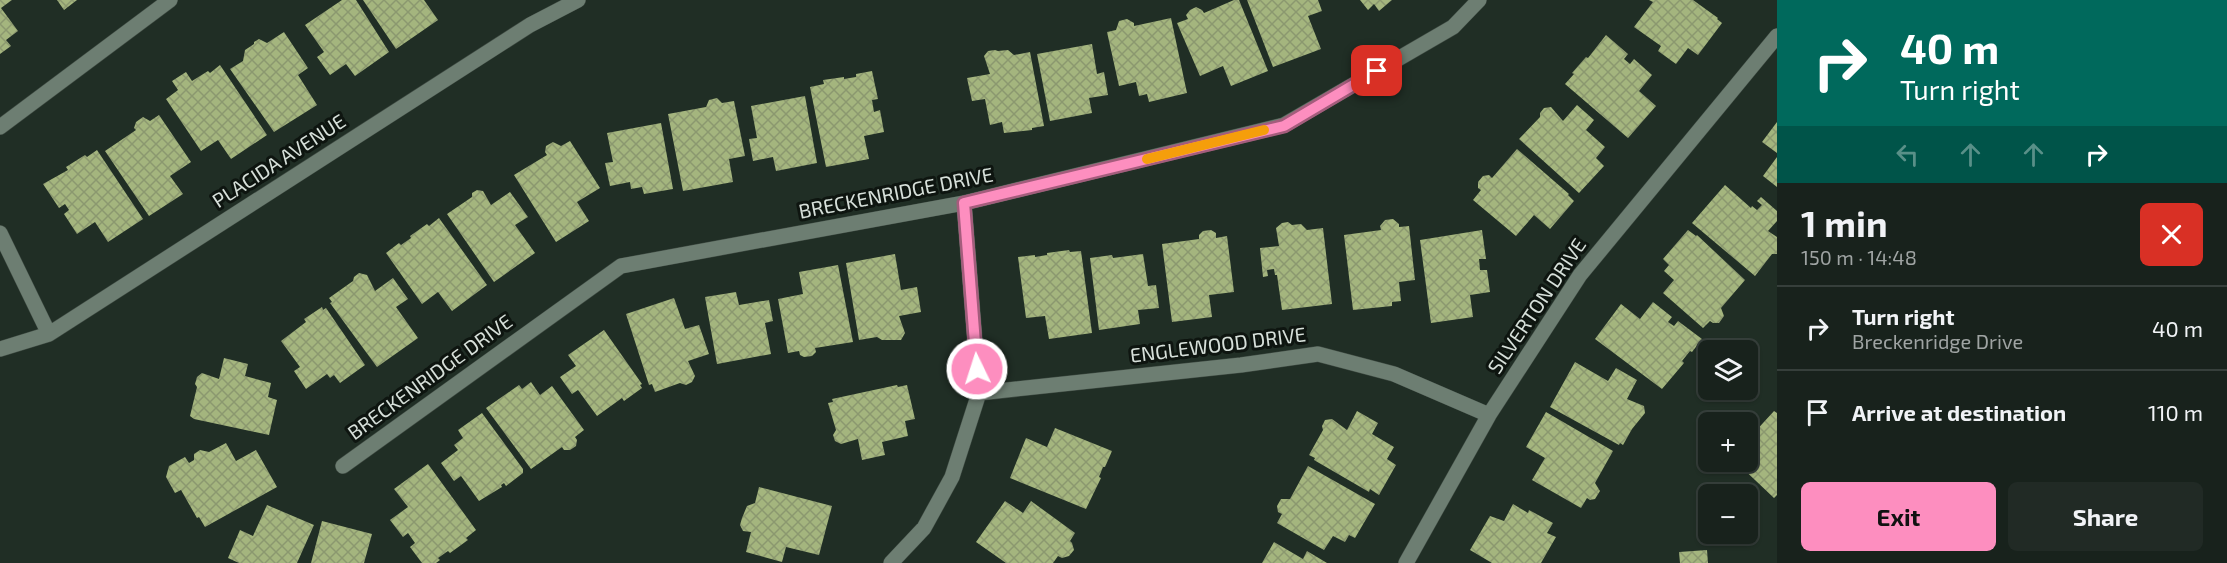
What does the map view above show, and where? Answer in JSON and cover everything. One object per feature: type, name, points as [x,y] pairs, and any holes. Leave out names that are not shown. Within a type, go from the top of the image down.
[{"type":"street","points":[[0,127],[170,0]]},
{"type":"street","name":"PLACIDA AVENUE","points":[[0,349],[49,334],[530,26],[578,0]]},
{"type":"street","name":"BRECKENRIDGE DRIVE","points":[[343,466],[621,266],[964,203],[1284,126],[1452,27],[1479,0]]},
{"type":"street","name":"SILVERTON DRIVE","points":[[1406,563],[1489,415],[1580,275],[1777,36]]},
{"type":"street","points":[[891,563],[924,528],[952,477],[979,393],[964,203]]},
{"type":"street","points":[[0,232],[49,334]]},
{"type":"street","name":"ENGLEWOOD DRIVE","points":[[979,393],[1241,365],[1318,354],[1394,374],[1489,415]]},
{"type":"building","points":[[0,0],[12,0],[1,8],[18,31],[6,40],[11,46],[0,54]]},
{"type":"building","points":[[57,0],[77,0],[64,10]]},
{"type":"building","points":[[342,0],[356,0],[389,52],[355,76],[346,64],[330,75],[317,57],[324,52],[305,25]]},
{"type":"building","points":[[363,0],[424,0],[438,20],[396,49]]},
{"type":"building","points":[[1239,0],[1268,71],[1231,86],[1223,66],[1200,76],[1177,23],[1188,19],[1186,15],[1196,7],[1204,13]]},
{"type":"building","points":[[1247,0],[1318,0],[1322,11],[1308,16],[1321,49],[1273,67]]},
{"type":"building","points":[[1360,0],[1392,0],[1379,11],[1374,4],[1368,10]]},
{"type":"building","points":[[1649,0],[1693,0],[1722,23],[1698,55],[1688,48],[1676,64],[1658,51],[1661,46],[1634,27],[1653,2]]},
{"type":"building","points":[[1171,18],[1187,93],[1149,102],[1147,94],[1139,96],[1136,82],[1119,86],[1107,32],[1116,30],[1119,21],[1127,19],[1134,23],[1134,26]]},
{"type":"building","points":[[284,32],[308,68],[298,75],[317,105],[274,132],[230,69],[243,61],[245,50],[254,42],[259,39],[267,43]]},
{"type":"building","points":[[1606,35],[1628,54],[1624,59],[1630,64],[1634,59],[1652,75],[1639,91],[1656,106],[1628,138],[1565,84]]},
{"type":"building","points":[[1092,44],[1097,74],[1104,72],[1108,95],[1089,98],[1092,113],[1050,121],[1037,54]]},
{"type":"building","points":[[1008,50],[1014,55],[1030,52],[1044,126],[1032,128],[1032,130],[1004,133],[1002,122],[990,125],[985,99],[972,101],[967,78],[990,74],[984,56],[988,51]]},
{"type":"building","points":[[220,65],[267,135],[231,159],[218,140],[201,151],[166,99],[178,90],[172,81],[186,72],[192,81],[208,71],[210,73]]},
{"type":"building","points":[[872,71],[878,99],[872,100],[874,112],[880,110],[884,132],[864,136],[869,159],[826,167],[810,87],[824,84],[823,80],[856,77],[856,74]]},
{"type":"building","points":[[805,96],[817,163],[776,171],[773,157],[753,161],[749,139],[757,138],[751,106]]},
{"type":"building","points":[[717,98],[722,103],[734,101],[745,156],[729,159],[733,182],[683,191],[668,114],[706,107],[709,100]]},
{"type":"building","points":[[1577,105],[1594,120],[1586,130],[1605,147],[1596,158],[1604,166],[1579,193],[1519,139],[1540,117],[1544,108],[1551,107],[1563,121]]},
{"type":"building","points":[[159,115],[191,162],[170,176],[183,194],[149,216],[105,151],[136,130],[134,128],[136,122],[143,117],[150,121]]},
{"type":"building","points":[[1777,122],[1777,153],[1762,142]]},
{"type":"building","points":[[661,123],[673,189],[644,194],[642,187],[631,189],[630,182],[610,186],[605,163],[613,162],[607,133]]},
{"type":"building","points":[[570,141],[600,188],[577,202],[589,221],[556,242],[514,175],[547,155],[546,146],[553,142],[561,146]]},
{"type":"building","points":[[1517,149],[1569,194],[1574,201],[1550,229],[1534,215],[1516,236],[1473,200],[1481,190],[1478,188],[1478,182],[1483,176],[1489,175],[1492,178]]},
{"type":"building","points":[[97,150],[143,219],[108,242],[95,222],[77,234],[64,214],[69,210],[65,204],[59,208],[43,184],[68,170],[66,167],[85,155],[87,157]]},
{"type":"building","points":[[1777,157],[1777,187],[1763,176]]},
{"type":"building","points":[[1725,185],[1751,208],[1752,206],[1757,210],[1762,205],[1757,201],[1761,197],[1777,211],[1777,221],[1768,231],[1777,237],[1777,254],[1772,254],[1755,276],[1692,223]]},
{"type":"building","points":[[477,190],[483,191],[491,205],[510,192],[528,217],[515,225],[535,253],[494,282],[447,214],[472,197],[472,193]]},
{"type":"building","points":[[439,218],[487,285],[452,311],[438,292],[422,304],[386,253]]},
{"type":"building","points":[[1393,219],[1399,227],[1409,226],[1415,280],[1399,282],[1401,301],[1392,302],[1392,306],[1353,310],[1344,235],[1381,230],[1380,226],[1385,220]]},
{"type":"building","points":[[1288,222],[1292,225],[1301,224],[1307,230],[1323,228],[1332,304],[1282,310],[1274,269],[1267,270],[1268,276],[1263,277],[1260,248],[1279,246],[1276,228]]},
{"type":"building","points":[[1211,230],[1216,233],[1216,238],[1227,236],[1234,292],[1209,295],[1212,317],[1172,322],[1162,244],[1199,239],[1203,231]]},
{"type":"building","points":[[1482,230],[1486,259],[1479,259],[1480,270],[1487,270],[1490,292],[1470,295],[1473,317],[1431,323],[1420,240]]},
{"type":"building","points":[[1688,230],[1697,235],[1745,280],[1721,308],[1724,316],[1719,323],[1710,321],[1703,328],[1663,293],[1674,280],[1664,271],[1669,265],[1663,259]]},
{"type":"building","points":[[1069,250],[1070,252],[1081,251],[1092,333],[1049,339],[1045,316],[1026,318],[1018,257],[1035,255],[1035,257]]},
{"type":"building","points":[[895,254],[901,290],[917,287],[921,312],[899,316],[905,333],[901,340],[882,340],[877,337],[859,340],[846,263]]},
{"type":"building","points":[[1143,254],[1148,286],[1156,285],[1159,308],[1138,310],[1140,324],[1099,330],[1090,258]]},
{"type":"building","points":[[838,265],[853,342],[815,348],[816,352],[812,356],[804,357],[799,351],[788,353],[778,299],[803,294],[799,272]]},
{"type":"building","points":[[359,273],[367,275],[375,291],[393,278],[408,299],[396,307],[418,338],[377,367],[330,303],[332,302],[329,298],[353,281]]},
{"type":"building","points":[[736,292],[739,305],[769,300],[773,321],[765,323],[771,354],[717,364],[705,297]]},
{"type":"building","points":[[674,298],[685,329],[699,325],[709,354],[688,361],[695,376],[692,382],[686,385],[680,383],[655,392],[652,384],[649,385],[626,314]]},
{"type":"building","points":[[1653,302],[1672,317],[1668,322],[1674,326],[1678,321],[1702,339],[1698,340],[1698,344],[1692,352],[1690,351],[1682,361],[1684,363],[1662,389],[1595,339],[1621,304],[1640,319]]},
{"type":"building","points":[[322,307],[323,310],[326,308],[365,365],[340,383],[334,375],[330,378],[327,374],[306,389],[294,371],[300,367],[281,341],[306,322],[304,319]]},
{"type":"building","points":[[604,330],[642,384],[640,385],[642,388],[624,401],[622,398],[597,416],[578,390],[572,394],[560,377],[576,366],[568,355]]},
{"type":"building","points":[[224,358],[248,364],[245,376],[271,383],[268,397],[277,400],[269,435],[194,419],[190,416],[197,377],[202,373],[219,379]]},
{"type":"building","points":[[1575,362],[1608,381],[1616,368],[1637,380],[1627,399],[1644,406],[1645,413],[1623,445],[1620,443],[1619,445],[1550,407]]},
{"type":"building","points":[[531,382],[540,395],[552,386],[584,430],[575,437],[576,446],[570,450],[564,450],[562,447],[531,469],[486,408],[519,385],[522,389]]},
{"type":"building","points":[[897,385],[898,387],[907,385],[915,419],[905,421],[908,436],[882,442],[885,455],[862,460],[858,439],[841,444],[835,441],[833,435],[836,430],[828,403],[833,402],[832,399]]},
{"type":"building","points":[[1357,411],[1378,423],[1372,434],[1394,447],[1387,459],[1396,465],[1379,495],[1370,489],[1369,492],[1309,455],[1323,430],[1325,420],[1332,419],[1347,430]]},
{"type":"building","points":[[1774,411],[1777,413],[1777,495],[1774,498],[1747,472],[1758,472],[1758,428]]},
{"type":"building","points":[[1546,412],[1613,451],[1595,483],[1600,491],[1595,499],[1587,498],[1581,508],[1532,480],[1545,458],[1526,447]]},
{"type":"building","points":[[482,413],[523,469],[523,473],[506,486],[504,483],[502,487],[479,501],[461,476],[454,481],[441,463],[458,450],[454,445],[463,438],[458,430]]},
{"type":"building","points":[[1055,428],[1112,451],[1086,509],[1010,478],[1026,438],[1047,447]]},
{"type":"building","points":[[226,443],[236,461],[256,450],[277,487],[205,527],[199,517],[197,518],[181,490],[175,493],[166,477],[169,466],[185,457],[189,463],[194,460],[194,454],[200,450],[209,452]]},
{"type":"building","points":[[428,464],[476,530],[466,538],[468,540],[450,553],[448,551],[438,558],[440,560],[436,563],[422,563],[410,547],[415,543],[408,533],[403,537],[390,520],[408,507],[394,489]]},
{"type":"building","points":[[1308,466],[1375,504],[1355,538],[1349,535],[1345,542],[1333,536],[1324,550],[1277,523],[1282,514],[1278,512],[1277,506],[1281,499],[1290,499]]},
{"type":"building","points":[[759,487],[832,506],[819,555],[786,547],[782,562],[746,552],[751,532],[743,531],[740,525],[747,506],[755,503]]},
{"type":"building","points":[[1005,501],[1023,513],[1031,501],[1075,533],[1070,541],[1074,550],[1069,556],[1062,558],[1058,556],[1053,563],[1006,563],[976,542]]},
{"type":"building","points":[[1513,504],[1553,523],[1547,533],[1556,537],[1541,563],[1492,563],[1470,550],[1490,516],[1504,521]]},
{"type":"building","points":[[267,505],[314,525],[297,563],[239,563],[228,558],[240,530],[253,536]]},
{"type":"building","points":[[322,521],[372,534],[364,563],[311,563]]},
{"type":"building","points":[[1274,542],[1303,559],[1307,551],[1327,563],[1262,563]]},
{"type":"building","points":[[1707,550],[1708,563],[1680,563],[1679,552]]},
{"type":"slow traffic","points":[[1147,159],[1264,130]]},
{"type":"route","points":[[977,369],[964,203],[1284,126],[1377,71]]}]
